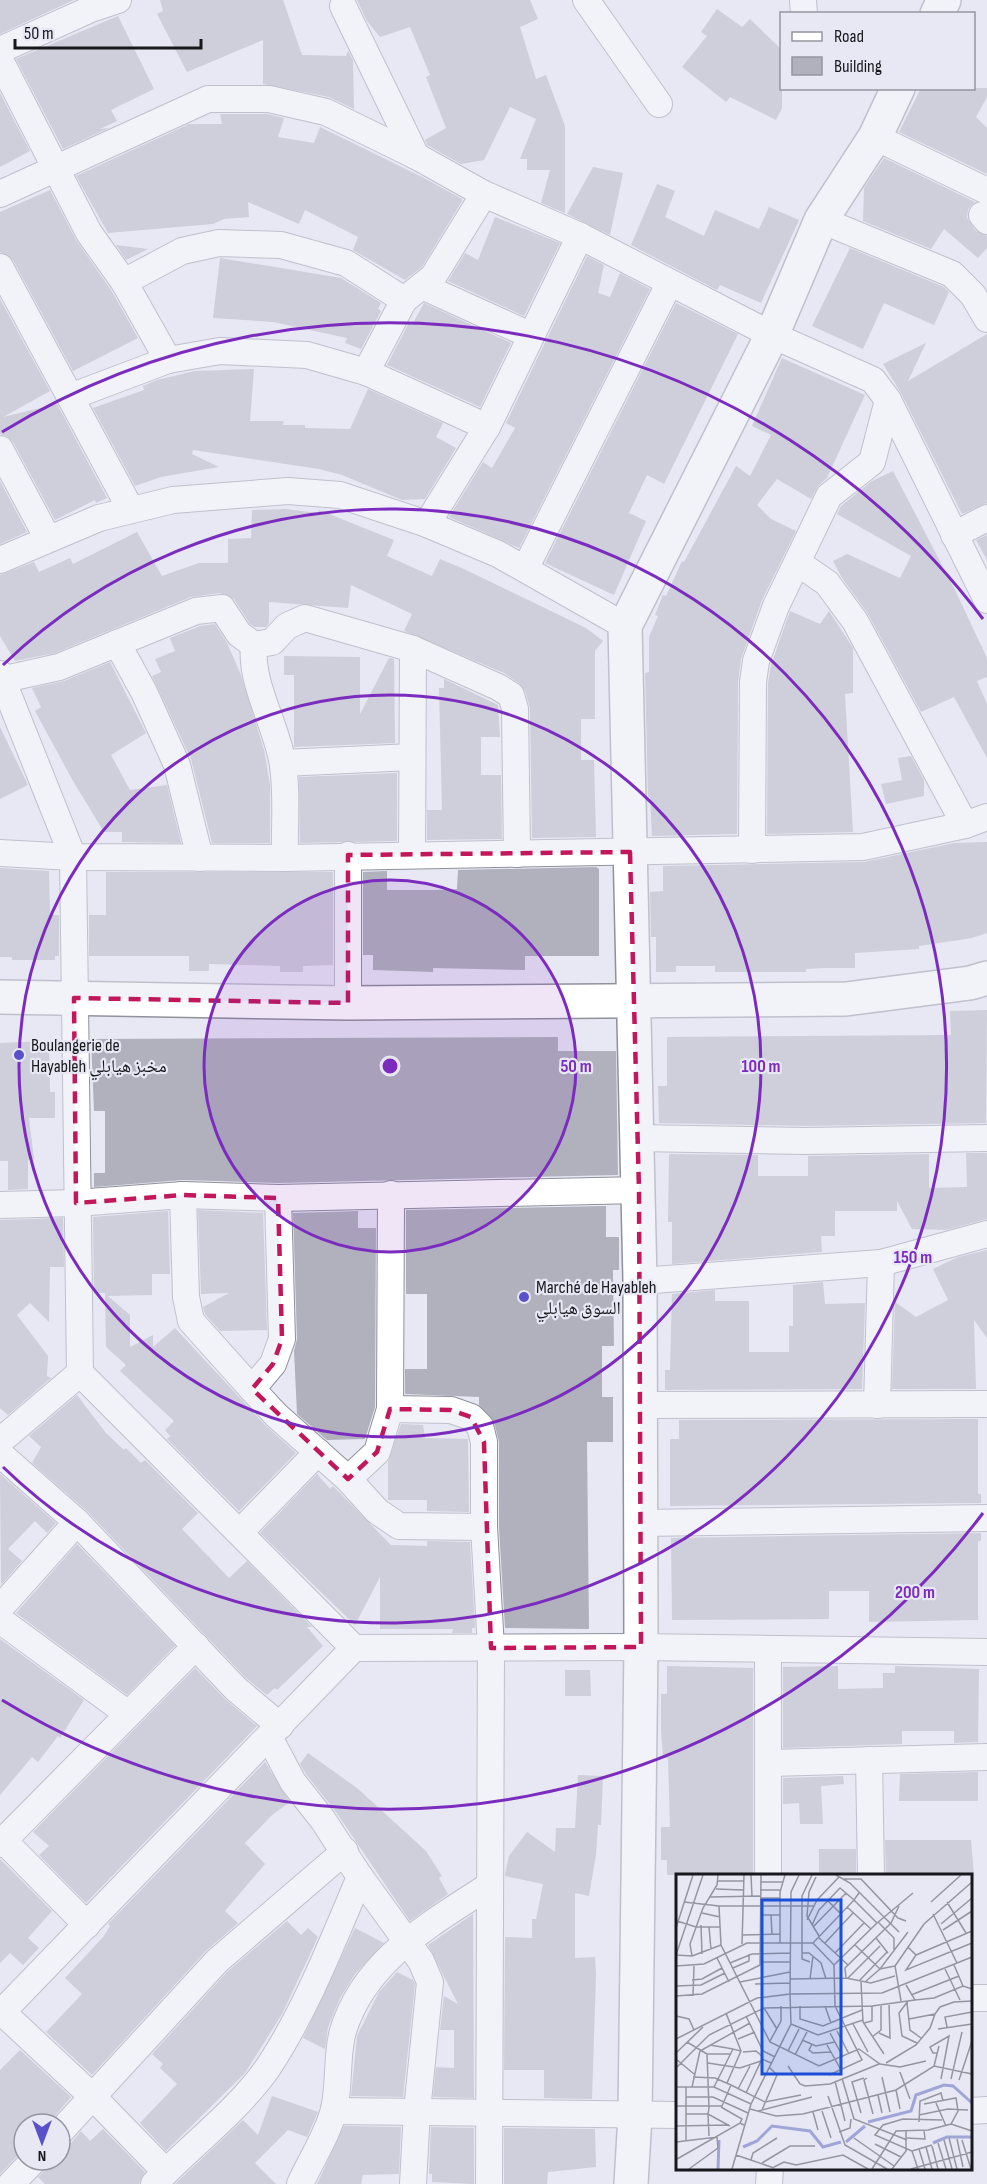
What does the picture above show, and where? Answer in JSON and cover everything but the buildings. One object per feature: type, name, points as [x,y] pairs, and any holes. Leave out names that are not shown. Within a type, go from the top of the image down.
[{"type":"main road","points":[[631,2184],[635,2116],[641,1523],[639,1190],[625,626],[772,335],[821,220],[875,137],[897,90]]},
{"type":"main road","points":[[0,997],[348,1003],[846,999],[970,983],[987,978]]},
{"type":"street","points":[[0,50],[91,9],[118,0]]},
{"type":"street","points":[[586,0],[659,104]]},
{"type":"street","points":[[343,6],[416,156]]},
{"type":"street","points":[[0,60],[89,232],[124,282],[168,360]]},
{"type":"street","points":[[0,194],[208,99],[268,99],[326,112],[416,156],[484,194],[580,236],[669,284],[772,335],[873,380],[888,400],[987,600]]},
{"type":"street","points":[[875,137],[987,190]]},
{"type":"street","points":[[366,372],[413,293],[433,277],[484,194]]},
{"type":"street","points":[[821,220],[952,274],[973,295],[987,319]]},
{"type":"street","points":[[427,524],[487,427],[580,236]]},
{"type":"street","points":[[124,282],[182,251],[219,243],[282,245],[346,263],[413,293],[530,335]]},
{"type":"street","points":[[0,267],[131,510]]},
{"type":"street","points":[[525,569],[669,284]]},
{"type":"street","points":[[70,397],[168,360],[220,351],[307,355],[366,372],[487,427]]},
{"type":"street","points":[[752,850],[753,682],[756,661],[776,606],[829,496],[872,462],[888,400]]},
{"type":"street","points":[[0,449],[48,539]]},
{"type":"street","points":[[0,560],[99,518],[173,500],[288,490],[340,495],[427,524],[525,569],[625,626]]},
{"type":"street","points":[[954,535],[987,518]]},
{"type":"street","points":[[0,853],[73,857],[285,858],[348,855],[863,847],[976,821],[855,621],[827,583],[798,563]]},
{"type":"street","points":[[517,854],[515,709],[511,695],[413,649],[305,618],[287,626],[272,642],[254,645],[238,634],[222,608],[196,611],[59,667],[1,677],[73,857],[80,1373],[354,1647],[641,1647],[987,1652]]},
{"type":"street","points":[[117,643],[148,701],[177,765],[200,858]]},
{"type":"street","points":[[254,645],[252,664],[274,726],[283,763],[285,858]]},
{"type":"street","points":[[412,854],[413,649]]},
{"type":"street","points":[[283,763],[412,757]]},
{"type":"street","points":[[348,855],[348,1003]]},
{"type":"street","points":[[638,1138],[806,1141],[987,1138]]},
{"type":"street","points":[[0,1205],[76,1203],[183,1195],[278,1198],[639,1190]]},
{"type":"street","points":[[348,1479],[377,1452],[390,1409],[391,1194]]},
{"type":"street","points":[[183,1195],[186,1298],[191,1321],[252,1389],[276,1415],[348,1479],[377,1511],[399,1526],[484,1527]]},
{"type":"street","points":[[252,1389],[273,1364],[282,1339],[278,1198]]},
{"type":"street","points":[[640,1281],[881,1263],[987,1234]]},
{"type":"street","points":[[877,1405],[881,1263]]},
{"type":"street","points":[[0,1442],[80,1373]]},
{"type":"street","points":[[639,1405],[987,1404]]},
{"type":"street","points":[[390,1409],[451,1410],[471,1417],[480,1426],[484,1443],[484,1527],[491,1647],[489,2184]]},
{"type":"street","points":[[240,1532],[318,1452]]},
{"type":"street","points":[[0,1454],[76,1522],[196,1646],[274,1731],[293,1782],[345,1851],[360,1877],[421,1960],[430,1982],[417,2110],[413,2184]]},
{"type":"street","points":[[641,1523],[987,1518]]},
{"type":"street","points":[[0,1608],[76,1522]]},
{"type":"street","points":[[0,1620],[128,1714]]},
{"type":"street","points":[[87,1925],[2,1843],[196,1646]]},
{"type":"street","points":[[354,1647],[1,2013],[93,2097],[160,2178],[241,2098],[268,2067],[291,2029],[360,1877]]},
{"type":"street","points":[[768,1649],[770,1763],[768,1874]]},
{"type":"street","points":[[770,1763],[987,1757]]},
{"type":"street","points":[[869,1760],[871,1874]]},
{"type":"street","points":[[72,2119],[218,1961],[345,1851]]},
{"type":"street","points":[[300,2184],[334,2110],[343,2032],[362,1991],[386,1959],[405,1941],[490,1885]]},
{"type":"street","points":[[334,2110],[676,2115]]},
{"type":"street","points":[[972,2111],[987,2110]]},
{"type":"street","points":[[769,2184],[770,2169]]},
{"type":"street","points":[[11,2184],[22,2172]]},
{"type":"highlighted area","points":[[630,852],[639,1190],[641,1647],[491,1648],[484,1442],[471,1417],[451,1410],[390,1409],[377,1452],[348,1479],[252,1389],[273,1364],[282,1339],[278,1198],[183,1195],[76,1203],[74,998],[348,1003],[348,855]]},
{"type":"place","name":"Boulangerie de Hayableh مخبز هيابلي","points":[[19,1055]]},
{"type":"place","name":"Marché de Hayableh السوق هيابلي","points":[[524,1297]]}]
